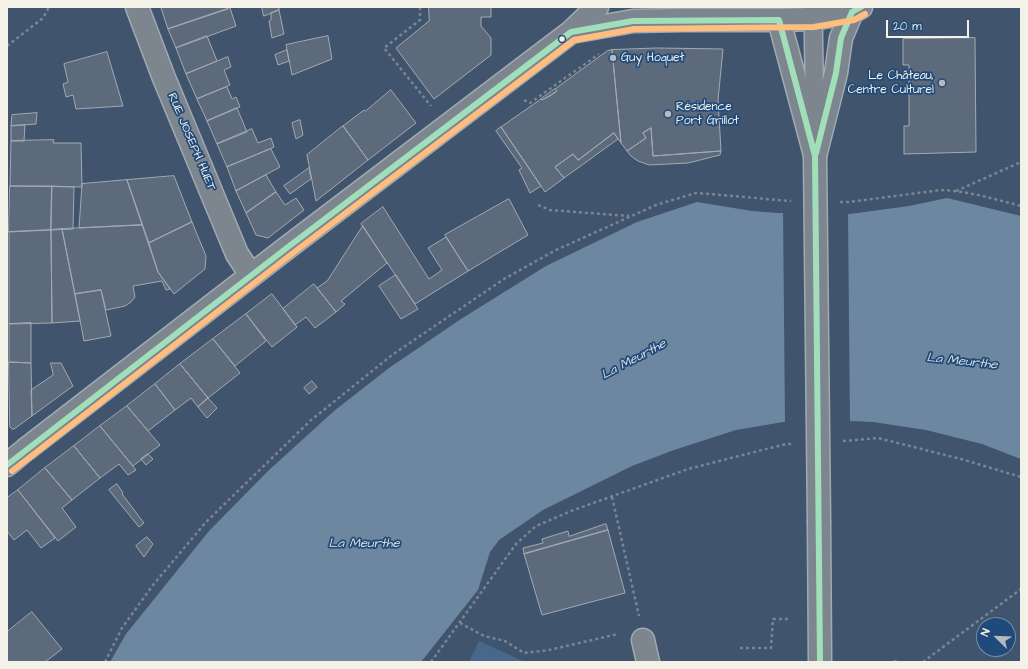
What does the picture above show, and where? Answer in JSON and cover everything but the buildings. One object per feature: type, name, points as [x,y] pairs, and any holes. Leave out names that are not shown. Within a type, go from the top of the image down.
[{"type":"street","name":"RUE JOSEPH HUET","points":[[137,7],[164,78],[237,254],[251,275]]},
{"type":"street","points":[[7,466],[31,445],[251,275],[469,108],[572,32],[597,7]]},
{"type":"street","points":[[572,32],[678,13],[778,14],[813,13],[855,9]]},
{"type":"street","points":[[815,156],[836,73],[841,38],[855,9]]},
{"type":"street","points":[[778,14],[815,156],[820,662]]},
{"type":"street","points":[[642,634],[648,662]]},
{"type":"lane","points":[[813,13],[815,156]]},
{"type":"path","points":[[7,46],[43,18],[50,7]]},
{"type":"path","points":[[420,7],[420,20],[384,48],[432,107]]},
{"type":"path","points":[[523,100],[530,103],[603,51]]},
{"type":"path","points":[[956,191],[1021,162]]},
{"type":"path","points":[[833,202],[849,202],[941,190],[977,194],[1021,206]]},
{"type":"path","points":[[105,662],[122,628],[153,585],[206,522],[310,421],[392,355],[504,279],[556,250],[629,216],[656,205],[696,193],[794,201]]},
{"type":"path","points":[[538,205],[550,210],[629,216]]},
{"type":"path","points":[[840,441],[878,438],[961,459],[1021,477]]},
{"type":"path","points":[[431,662],[460,624],[516,544],[536,526],[571,511],[688,469],[786,444],[801,443]]},
{"type":"path","points":[[460,624],[484,636],[505,641],[524,653],[642,634],[612,497]]},
{"type":"path","points":[[923,662],[1021,589]]},
{"type":"path","points":[[740,648],[770,648],[773,619],[788,619]]},
{"type":"shaded area","points":[[479,641],[525,662],[469,662]]},
{"type":"water","name":"La Meurthe","points":[[947,198],[1021,216],[1021,459],[982,444],[926,430],[873,422],[829,420],[783,422],[736,430],[674,450],[632,466],[543,510],[499,540],[490,552],[478,590],[421,662],[110,662],[126,634],[209,531],[268,471],[334,411],[389,368],[461,319],[546,266],[637,222],[697,202],[752,211],[777,213],[850,214],[909,206]]},
{"type":"pier","points":[[783,211],[848,212],[850,423],[829,422],[785,424]]},
{"type":"transit line","points":[[816,153],[836,73],[841,38],[852,12],[861,7]]},
{"type":"transit line","points":[[12,471],[293,253],[574,40],[634,29],[814,27],[854,20],[865,14]]},
{"type":"transit line","points":[[7,465],[288,247],[571,32],[633,21],[779,20],[815,156],[820,662]]},
{"type":"place","name":"Guy Hoquet","points":[[613,58]]},
{"type":"place","name":"Le Château, Centre Culturel","points":[[942,83]]},
{"type":"place","name":"Résidence Port Grillot","points":[[668,114]]}]
